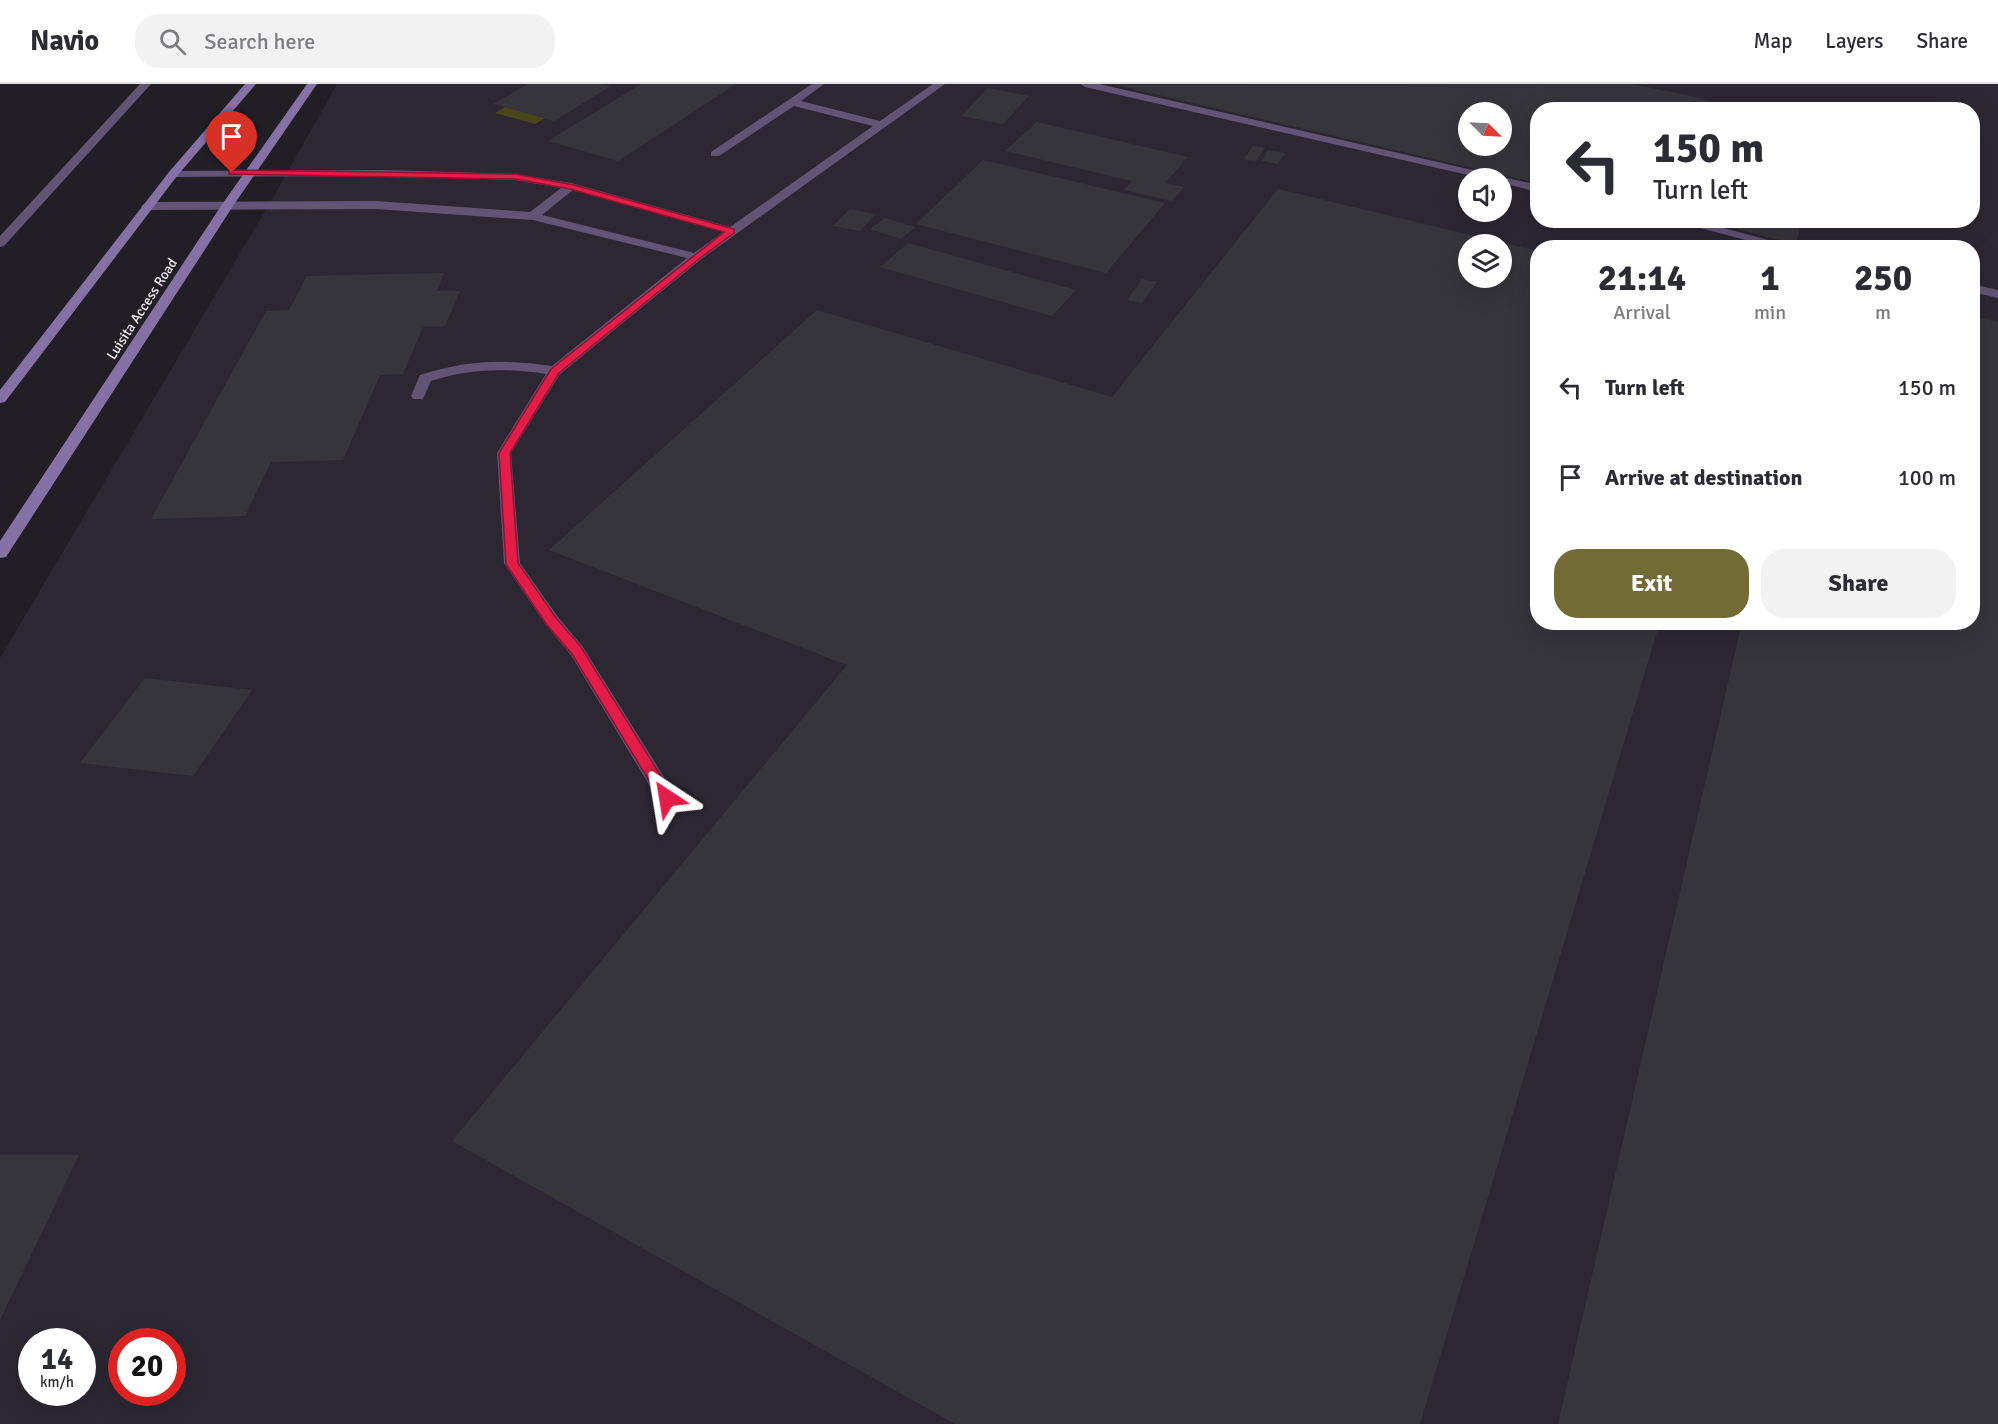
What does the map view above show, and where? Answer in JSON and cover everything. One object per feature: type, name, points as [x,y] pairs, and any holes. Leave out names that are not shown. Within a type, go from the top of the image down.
[{"type":"main road","points":[[0,399],[147,206],[251,84]]},
{"type":"main road","name":"Luisita Access Road","points":[[0,553],[227,206],[312,84]]},
{"type":"street","points":[[0,243],[146,84]]},
{"type":"street","points":[[715,154],[819,84]]},
{"type":"street","points":[[667,798],[577,651],[552,621],[512,564],[504,453],[555,371],[696,257],[940,84]]},
{"type":"street","points":[[1085,84],[1458,170]]},
{"type":"street","points":[[791,102],[882,125]]},
{"type":"street","points":[[173,174],[251,172],[515,177],[571,186],[731,231]]},
{"type":"street","points":[[1512,182],[1530,187]]},
{"type":"street","points":[[533,216],[571,186]]},
{"type":"street","points":[[147,206],[376,205],[533,216],[696,257]]},
{"type":"street","points":[[1709,228],[1760,240]]},
{"type":"street","points":[[1980,290],[1998,294]]},
{"type":"street","points":[[418,396],[425,378],[470,365],[497,363],[555,371]]},
{"type":"shaded area","points":[[337,84],[1998,84],[1998,1424],[0,1424],[0,658],[274,196]]},
{"type":"shaded area","points":[[545,84],[555,84],[587,93],[535,124],[495,113]]},
{"type":"building","points":[[528,84],[611,86],[554,121],[493,104]]},
{"type":"building","points":[[641,84],[736,84],[618,161],[548,141]]},
{"type":"building","points":[[1632,84],[1712,102],[1530,102],[1530,181],[1512,177],[1512,168],[1473,168],[1116,85]]},
{"type":"building","points":[[988,88],[1029,96],[1003,124],[961,116]]},
{"type":"building","points":[[1037,122],[1188,157],[1165,183],[1184,187],[1172,201],[1124,190],[1132,181],[1005,151]]},
{"type":"building","points":[[1253,146],[1265,148],[1255,162],[1244,159]]},
{"type":"building","points":[[1268,150],[1285,153],[1278,164],[1262,161]]},
{"type":"building","points":[[983,160],[1165,203],[1106,273],[916,224]]},
{"type":"building","points":[[1278,189],[1467,234],[1458,234],[1458,288],[1512,288],[1512,245],[1530,249],[1530,630],[1658,630],[1420,1424],[955,1424],[452,1141],[847,665],[549,550],[817,310],[1112,397]]},
{"type":"building","points":[[850,209],[876,214],[860,231],[833,226]]},
{"type":"building","points":[[885,218],[915,227],[901,239],[870,229]]},
{"type":"building","points":[[1733,228],[1800,228],[1797,240],[1780,240]]},
{"type":"building","points":[[908,243],[1076,290],[1052,316],[880,267]]},
{"type":"building","points":[[444,273],[437,291],[460,291],[445,326],[423,327],[403,374],[380,375],[343,460],[271,462],[245,516],[151,519],[266,311],[289,310],[307,276]]},
{"type":"building","points":[[1142,279],[1157,282],[1142,303],[1127,300]]},
{"type":"building","points":[[1980,318],[1998,322],[1998,1424],[1558,1424],[1740,630],[1980,630]]},
{"type":"building","points":[[145,678],[252,690],[193,776],[80,763]]},
{"type":"building","points":[[0,1155],[79,1155],[0,1320]]},
{"type":"route","points":[[232,173],[383,173],[515,177],[571,186],[731,231],[555,371],[504,453],[512,564],[531,593],[577,651],[667,798]]}]
